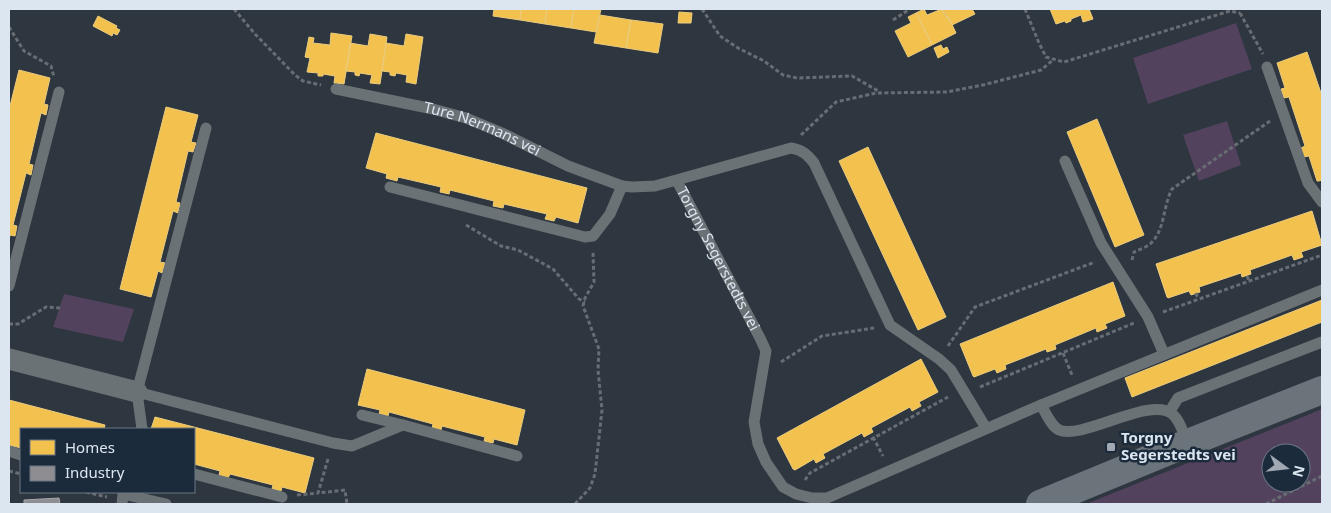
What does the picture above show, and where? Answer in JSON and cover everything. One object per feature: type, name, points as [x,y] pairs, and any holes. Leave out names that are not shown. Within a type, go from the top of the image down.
[{"type":"main road","points":[[1040,504],[1322,390]]},
{"type":"street","points":[[9,359],[137,392]]},
{"type":"lane","points":[[1267,66],[1308,183],[1322,202]]},
{"type":"lane","name":"Ture Nermans vei","points":[[336,88],[466,118],[502,133],[568,166],[622,186],[655,186],[677,181]]},
{"type":"lane","points":[[9,286],[59,92]]},
{"type":"lane","points":[[142,428],[137,392],[206,128]]},
{"type":"lane","points":[[791,148],[801,150],[814,163],[890,326],[939,359],[951,370],[986,428]]},
{"type":"lane","name":"Torgny Segerstedts vei","points":[[791,148],[677,181],[766,351],[754,422],[758,444],[766,462],[783,487],[796,494]]},
{"type":"lane","points":[[1065,161],[1101,243],[1148,317],[1164,354]]},
{"type":"lane","points":[[390,186],[585,236],[593,236],[610,214],[622,186]]},
{"type":"lane","points":[[796,494],[812,498],[827,498],[986,428],[1322,290]]},
{"type":"lane","points":[[1170,412],[1178,398],[1322,342]]},
{"type":"lane","points":[[137,392],[333,443],[352,446],[402,425]]},
{"type":"lane","points":[[1041,406],[1053,425],[1060,430],[1074,432],[1116,418],[1156,409],[1170,412],[1176,418],[1188,443]]},
{"type":"lane","points":[[362,415],[517,456]]},
{"type":"lane","points":[[195,474],[282,497]]},
{"type":"lane","points":[[122,504],[123,494],[166,504]]},
{"type":"path","points":[[234,9],[255,34],[295,75],[303,81],[336,88]]},
{"type":"path","points":[[702,9],[720,36],[738,48],[764,61],[783,75],[797,78],[852,76],[882,93]]},
{"type":"path","points":[[893,20],[910,9]]},
{"type":"path","points":[[1025,9],[1038,44],[1046,57],[1064,62],[1230,11],[1240,13],[1262,51],[1267,66]]},
{"type":"path","points":[[1240,13],[1243,9]]},
{"type":"path","points":[[9,28],[24,51],[51,66],[59,92]]},
{"type":"path","points":[[791,148],[801,135],[836,102],[876,93],[947,92],[1041,70],[1053,60]]},
{"type":"path","points":[[1121,275],[1130,264],[1134,252],[1152,243],[1160,232],[1167,199],[1172,190],[1272,119],[1284,114]]},
{"type":"path","points":[[460,204],[460,217],[467,226],[501,246],[518,250],[553,269],[579,299],[585,302]]},
{"type":"path","points":[[575,504],[590,488],[595,474],[602,410],[598,370],[599,350],[584,306],[594,282],[593,236]]},
{"type":"path","points":[[796,494],[810,473],[918,410],[946,397],[965,394],[1148,317],[1249,281],[1298,260],[1322,255]]},
{"type":"path","points":[[939,359],[975,307],[1109,256]]},
{"type":"path","points":[[1247,276],[1249,281]]},
{"type":"path","points":[[1196,293],[1198,299]]},
{"type":"path","points":[[9,324],[18,324],[46,307],[60,308]]},
{"type":"path","points":[[763,372],[822,336],[890,326]]},
{"type":"path","points":[[1103,330],[1105,335]]},
{"type":"path","points":[[1052,350],[1055,356]]},
{"type":"path","points":[[1063,352],[1074,383]]},
{"type":"path","points":[[1002,371],[1004,377]]},
{"type":"path","points":[[869,434],[890,470]]},
{"type":"path","points":[[821,460],[823,465]]},
{"type":"path","points":[[326,467],[318,493],[345,490],[347,504]]},
{"type":"path","points":[[1266,504],[1322,476]]},
{"type":"shaded area","points":[[1236,23],[1252,69],[1148,104],[1133,58]]},
{"type":"shaded area","points":[[1227,121],[1241,165],[1199,181],[1183,135]]},
{"type":"shaded area","points":[[64,294],[134,309],[123,342],[53,327]]},
{"type":"shaded area","points":[[1322,409],[1322,504],[1086,504]]},
{"type":"building: Homes","points":[[494,9],[521,9],[520,20],[493,16]]},
{"type":"building: Homes","points":[[521,9],[547,9],[545,24],[520,20]]},
{"type":"building: Homes","points":[[547,9],[574,9],[571,28],[545,24]]},
{"type":"building: Homes","points":[[574,9],[601,9],[596,32],[571,28]]},
{"type":"building: Homes","points":[[924,9],[927,15],[942,9],[946,17],[948,16],[956,33],[932,45],[916,13]]},
{"type":"building: Homes","points":[[942,9],[972,9],[975,14],[952,25]]},
{"type":"building: Homes","points":[[1050,9],[1089,9],[1093,19],[1083,22],[1081,15],[1066,23],[1065,21],[1056,24]]},
{"type":"building: Homes","points":[[679,12],[692,13],[691,23],[678,23]]},
{"type":"building: Homes","points":[[916,13],[932,45],[908,57],[895,31],[911,23],[908,17]]},
{"type":"building: Homes","points":[[600,15],[631,20],[626,48],[594,43]]},
{"type":"building: Homes","points":[[98,16],[117,26],[116,28],[120,30],[117,35],[113,33],[112,36],[93,26]]},
{"type":"building: Homes","points":[[631,20],[663,24],[658,53],[626,48]]},
{"type":"building: Homes","points":[[331,33],[352,36],[344,84],[334,83],[335,76],[323,74],[323,76],[318,76],[318,73],[307,72],[310,58],[305,57],[309,37],[314,38],[313,43],[330,45]]},
{"type":"building: Homes","points":[[370,34],[387,37],[380,84],[370,83],[372,75],[360,73],[359,76],[355,75],[355,72],[346,71],[350,43],[368,46]]},
{"type":"building: Homes","points":[[406,34],[423,37],[416,84],[406,82],[407,75],[396,73],[395,76],[390,75],[390,72],[382,71],[386,43],[404,46]]},
{"type":"building: Homes","points":[[941,45],[943,49],[947,47],[949,52],[938,58],[934,48]]},
{"type":"building: Homes","points":[[1307,52],[1322,96],[1322,180],[1319,181],[1317,181],[1309,156],[1304,157],[1301,148],[1305,146],[1289,97],[1284,98],[1281,89],[1285,88],[1277,63]]},
{"type":"building: Homes","points":[[19,70],[50,78],[44,104],[48,105],[46,115],[41,113],[29,164],[33,165],[31,175],[26,173],[13,225],[17,226],[15,236],[10,235],[9,241],[9,110]]},
{"type":"building: Homes","points":[[166,107],[198,115],[191,142],[196,143],[193,152],[188,151],[176,202],[180,203],[178,213],[173,211],[160,262],[165,263],[162,273],[158,271],[151,297],[120,289]]},
{"type":"building: Homes","points":[[1097,119],[1144,235],[1115,247],[1067,132]]},
{"type":"building: Homes","points":[[376,133],[587,188],[578,223],[556,217],[554,221],[545,219],[547,214],[504,204],[503,208],[493,206],[494,201],[450,190],[449,194],[440,192],[441,187],[398,177],[397,181],[386,178],[387,174],[366,168]]},
{"type":"building: Homes","points":[[868,147],[946,317],[918,330],[839,161]]},
{"type":"building: Homes","points":[[1312,211],[1322,245],[1301,252],[1303,257],[1294,260],[1292,255],[1250,270],[1251,274],[1242,277],[1241,273],[1199,287],[1200,292],[1191,295],[1189,291],[1167,297],[1156,264]]},
{"type":"building: Homes","points":[[1113,282],[1125,316],[1105,324],[1107,328],[1097,332],[1096,328],[1055,345],[1056,349],[1047,352],[1046,349],[1005,365],[1006,369],[997,373],[995,369],[973,376],[960,344]]},
{"type":"building: Homes","points":[[1322,300],[1322,322],[1132,397],[1125,378]]},
{"type":"building: Homes","points":[[921,359],[938,392],[919,402],[921,406],[912,411],[910,407],[871,428],[873,432],[864,437],[862,433],[823,454],[825,458],[816,463],[814,459],[795,470],[793,469],[777,438]]},
{"type":"building: Homes","points":[[367,369],[525,410],[517,445],[494,439],[493,443],[484,441],[485,437],[442,426],[441,430],[432,428],[433,424],[389,412],[388,416],[379,414],[380,410],[358,405]]},
{"type":"building: Homes","points":[[9,400],[105,425],[104,428],[20,428],[20,448],[9,445]]},
{"type":"building: Homes","points":[[155,417],[314,458],[305,493],[282,487],[281,491],[272,489],[273,485],[230,474],[228,478],[219,475],[220,471],[195,464],[195,428],[151,428]]},
{"type":"building: Industry","points":[[59,498],[60,504],[24,504],[24,500]]},
{"type":"place","name":"Torgny Segerstedts vei","points":[[1111,447]]}]
